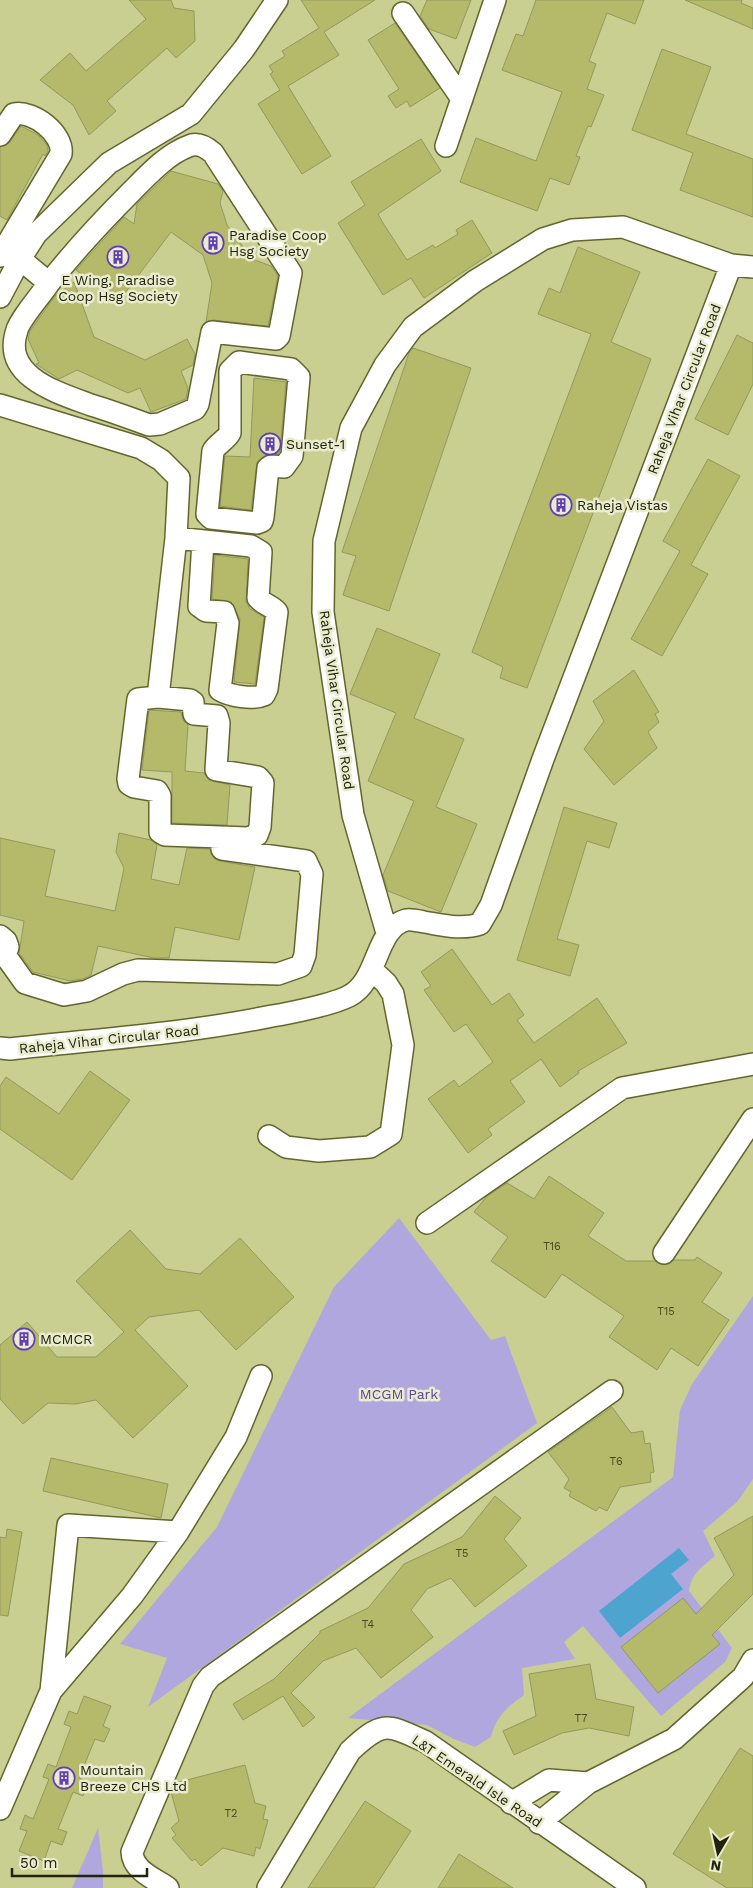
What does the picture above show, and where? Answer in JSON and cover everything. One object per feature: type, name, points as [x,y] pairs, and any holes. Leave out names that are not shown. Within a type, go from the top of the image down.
[{"type":"street","points":[[10,258],[109,163],[191,114],[244,50],[277,0]]},
{"type":"street","points":[[446,146],[495,0]]},
{"type":"street","points":[[403,13],[462,99]]},
{"type":"street","points":[[0,135],[14,114],[26,114],[52,130],[62,146],[61,154],[47,174],[10,258],[0,296]]},
{"type":"street","points":[[190,145],[206,146],[213,153],[290,273],[279,336],[276,339],[212,332],[198,404],[195,409],[160,424],[149,425],[50,390],[30,377],[24,369],[15,349],[17,330],[49,283],[81,242],[152,171],[190,145]]},
{"type":"street","name":"Raheja Vihar Circular Road","points":[[386,933],[353,815],[323,612],[324,541],[351,428],[385,365],[413,327],[475,281],[544,239],[572,230],[623,227],[731,265],[753,267]]},
{"type":"street","points":[[10,258],[49,283]]},
{"type":"street","name":"Raheja Vihar Circular Road","points":[[0,1048],[10,1049],[151,1036],[222,1026],[288,1013],[350,996],[372,970],[386,933],[398,923],[407,919],[467,928],[480,924],[491,905],[543,759],[731,265]]},
{"type":"street","points":[[239,362],[291,369],[299,377],[292,456],[284,467],[272,466],[268,468],[262,521],[258,523],[211,518],[207,514],[210,483],[213,451],[217,444],[226,440],[230,433],[230,371],[239,362]]},
{"type":"street","points":[[0,404],[141,448],[161,460],[178,478],[210,483]]},
{"type":"street","points":[[158,697],[176,538],[178,478]]},
{"type":"street","points":[[176,538],[251,546],[261,552],[258,598],[262,603],[272,606],[277,612],[267,689],[264,695],[259,698],[226,693],[220,690],[228,623],[224,612],[206,611],[199,606],[203,541]]},
{"type":"street","points":[[158,697],[190,700],[193,702],[194,714],[217,716],[219,723],[216,770],[258,777],[263,783],[260,827],[257,835],[248,838],[165,835],[160,832],[160,796],[157,791],[134,787],[129,784],[128,779],[138,699],[158,697]]},
{"type":"street","points":[[2,949],[25,982],[64,995],[87,992],[123,974],[138,970],[278,974],[301,966],[305,954],[312,874],[306,860],[217,848]]},
{"type":"street","points":[[269,1136],[286,1147],[319,1151],[370,1147],[391,1134],[403,1045],[393,994],[386,983],[372,970]]},
{"type":"street","points":[[427,1223],[622,1088],[753,1064]]},
{"type":"street","points":[[664,1253],[753,1119]]},
{"type":"street","points":[[0,1809],[51,1691],[132,1596],[178,1532],[236,1437],[261,1376]]},
{"type":"street","points":[[168,1888],[138,1868],[134,1864],[132,1852],[203,1686],[210,1678],[612,1391]]},
{"type":"street","points":[[51,1691],[68,1525],[178,1532]]},
{"type":"street","points":[[539,1823],[588,1783],[674,1739],[743,1676],[753,1660]]},
{"type":"street","name":"L&T Emerald Isle Road","points":[[268,1888],[350,1751],[368,1734],[384,1727],[398,1729],[426,1742],[539,1823],[635,1888]]},
{"type":"street","points":[[511,1803],[549,1780],[588,1783]]},
{"type":"green space","name":"MCGM Park","points":[[399,1218],[491,1340],[505,1336],[537,1423],[148,1707],[167,1658],[120,1644],[217,1527],[334,1287]]},
{"type":"green space","points":[[753,1296],[753,1479],[737,1502],[703,1531],[715,1556],[695,1575],[689,1591],[732,1648],[725,1662],[661,1716],[583,1626],[564,1642],[575,1659],[522,1668],[524,1695],[512,1704],[499,1718],[491,1737],[475,1747],[427,1725],[348,1718],[673,1477],[680,1410],[692,1384]]},
{"type":"green space","points":[[98,1828],[103,1888],[72,1888]]},
{"type":"water","points":[[679,1548],[689,1560],[671,1574],[683,1589],[620,1638],[599,1611]]},
{"type":"building","points":[[129,0],[171,0],[174,8],[194,11],[195,41],[176,58],[167,48],[107,101],[116,111],[89,135],[73,105],[40,80],[70,53],[86,71],[146,19]]},
{"type":"building","points":[[301,0],[375,0],[324,32],[339,55],[288,86],[331,156],[302,174],[258,104],[280,90],[270,74],[273,72],[269,66],[285,56],[282,51],[319,28]]},
{"type":"building","points":[[427,0],[471,0],[456,39],[429,29],[420,16]]},
{"type":"building","points":[[536,0],[644,0],[635,24],[607,13],[589,61],[596,64],[587,89],[604,95],[591,127],[588,126],[576,156],[580,157],[569,185],[550,178],[537,211],[460,182],[476,138],[536,161],[562,92],[502,70],[516,34],[523,36]]},
{"type":"building","points":[[685,0],[742,0],[741,3],[753,8],[753,29]]},
{"type":"building","points":[[395,23],[440,88],[410,107],[407,101],[396,108],[388,96],[399,89],[368,40]]},
{"type":"building","points":[[662,49],[711,67],[686,134],[753,159],[753,217],[680,190],[693,153],[632,130]]},
{"type":"building","points":[[21,126],[38,135],[47,145],[48,151],[45,156],[43,154],[7,220],[0,216],[0,147],[10,142]]},
{"type":"building","points":[[421,139],[441,171],[378,214],[383,223],[407,260],[433,245],[435,248],[458,234],[456,230],[472,220],[492,253],[424,298],[411,278],[383,295],[338,223],[365,205],[351,182]]},
{"type":"building","name":"Paradise Coop Hsg Society","points":[[171,171],[218,184],[223,191],[220,203],[227,225],[252,259],[271,266],[278,276],[268,326],[213,320],[206,322],[212,283],[203,255],[171,232],[119,301],[76,270],[124,217],[134,224],[137,204]]},
{"type":"building","name":"Raheja Vistas","points":[[578,247],[640,272],[611,342],[651,359],[527,688],[500,678],[503,667],[472,652],[591,334],[538,314],[549,288],[560,293]]},
{"type":"building","points":[[74,282],[94,337],[145,360],[187,339],[195,354],[193,365],[181,371],[188,388],[186,399],[151,412],[140,388],[128,393],[77,370],[59,379],[36,364],[39,363],[28,339],[30,331],[55,296]]},
{"type":"building","points":[[737,335],[753,343],[753,384],[728,435],[695,419]]},
{"type":"building","points":[[413,348],[471,368],[389,611],[343,595],[356,556],[342,552],[409,353]]},
{"type":"building","name":"Sunset-1","points":[[254,378],[286,382],[280,451],[278,454],[264,456],[257,462],[251,510],[220,506],[225,456],[250,457]]},
{"type":"building","points":[[708,459],[740,476],[691,565],[708,574],[662,656],[631,639],[680,551],[663,541]]},
{"type":"building","points":[[215,555],[248,559],[246,602],[250,609],[264,617],[255,684],[234,682],[240,619],[231,602],[212,599]]},
{"type":"building","points":[[377,628],[440,654],[414,718],[464,739],[436,807],[477,824],[441,912],[388,891],[383,875],[414,801],[368,781],[396,713],[350,694]]},
{"type":"building","points":[[634,670],[659,712],[655,714],[659,722],[648,732],[657,748],[614,785],[584,749],[604,721],[593,701]]},
{"type":"building","points":[[149,710],[181,712],[183,720],[188,725],[185,771],[204,773],[209,780],[230,785],[227,825],[172,823],[172,772],[142,770]]},
{"type":"building","points":[[564,807],[617,823],[609,848],[587,841],[557,939],[579,945],[570,976],[517,960]]},
{"type":"building","points":[[119,833],[151,840],[157,845],[151,879],[179,885],[187,848],[210,849],[214,858],[220,861],[255,867],[239,940],[175,927],[169,958],[154,958],[98,946],[91,975],[83,979],[70,981],[33,972],[19,953],[24,921],[0,915],[0,838],[55,850],[45,896],[115,911],[124,868],[116,852]]},
{"type":"building","points":[[452,949],[492,1005],[509,993],[524,1015],[517,1020],[534,1043],[597,998],[627,1043],[578,1071],[579,1073],[560,1087],[541,1059],[510,1081],[525,1102],[488,1129],[492,1135],[468,1153],[428,1099],[454,1080],[459,1087],[493,1062],[466,1024],[454,1032],[424,990],[431,986],[421,972]]},
{"type":"building","points":[[90,1071],[130,1100],[72,1180],[0,1129],[0,1086],[6,1077],[59,1114]]},
{"type":"building","points":[[549,1176],[604,1213],[588,1236],[626,1261],[654,1261],[664,1265],[674,1260],[695,1260],[697,1257],[722,1273],[702,1302],[729,1320],[698,1366],[671,1348],[657,1370],[609,1337],[624,1316],[562,1274],[545,1298],[491,1261],[508,1237],[474,1212],[487,1196],[507,1183],[534,1199]]},
{"type":"building","name":"MCMCR","points":[[130,1230],[166,1269],[200,1274],[240,1238],[294,1297],[236,1350],[199,1310],[149,1317],[135,1330],[188,1386],[133,1438],[96,1400],[75,1404],[48,1403],[23,1424],[0,1399],[0,1345],[27,1322],[57,1357],[96,1357],[124,1332],[76,1281]]},
{"type":"building","points":[[612,1407],[631,1433],[643,1431],[645,1444],[650,1443],[654,1472],[650,1473],[651,1482],[620,1487],[607,1511],[599,1507],[596,1511],[569,1496],[571,1492],[564,1488],[569,1479],[548,1452]]},
{"type":"building","points":[[51,1458],[168,1484],[161,1518],[43,1491]]},
{"type":"building","points":[[495,1496],[521,1518],[504,1539],[527,1566],[475,1607],[451,1578],[427,1589],[411,1610],[433,1637],[381,1678],[356,1648],[323,1661],[291,1693],[315,1717],[303,1727],[283,1696],[243,1720],[233,1704],[274,1679],[320,1631],[368,1608],[404,1564],[462,1537]]},
{"type":"building","points":[[753,1516],[753,1594],[712,1635],[720,1644],[658,1693],[621,1647],[683,1598],[696,1614],[734,1575],[714,1538]]},
{"type":"building","points":[[7,1529],[22,1532],[8,1616],[0,1615],[0,1537],[6,1538]]},
{"type":"building","points":[[590,1664],[596,1699],[634,1707],[629,1736],[589,1728],[562,1733],[514,1755],[503,1731],[536,1716],[529,1674]]},
{"type":"building","name":"Mountain Breeze CHS Ltd","points":[[84,1696],[111,1706],[103,1726],[110,1729],[104,1742],[95,1739],[79,1778],[89,1782],[83,1796],[73,1792],[58,1829],[67,1832],[62,1845],[51,1841],[44,1861],[19,1851],[27,1831],[20,1829],[25,1815],[33,1819],[49,1779],[43,1777],[48,1764],[56,1767],[71,1727],[64,1724],[69,1711],[77,1714]]},
{"type":"building","points":[[740,1748],[753,1756],[753,1888],[727,1888],[673,1854]]},
{"type":"building","points":[[245,1765],[255,1803],[266,1806],[263,1819],[268,1820],[260,1849],[256,1847],[254,1856],[223,1848],[201,1866],[195,1859],[192,1861],[172,1838],[176,1835],[171,1828],[179,1821],[171,1792],[175,1783]]},
{"type":"building","points":[[365,1801],[411,1831],[374,1888],[308,1888]]},
{"type":"building","points":[[459,1854],[513,1888],[438,1888]]},
{"type":"place","name":"Paradise Coop Hsg Society","points":[[213,243]]},
{"type":"place","name":"E Wing, Paradise Coop Hsg Society","points":[[118,257]]},
{"type":"place","name":"Sunset-1","points":[[270,444]]},
{"type":"place","name":"Raheja Vistas","points":[[561,505]]},
{"type":"place","name":"MCMCR","points":[[24,1339]]},
{"type":"place","name":"Mountain Breeze CHS Ltd","points":[[64,1778]]}]
